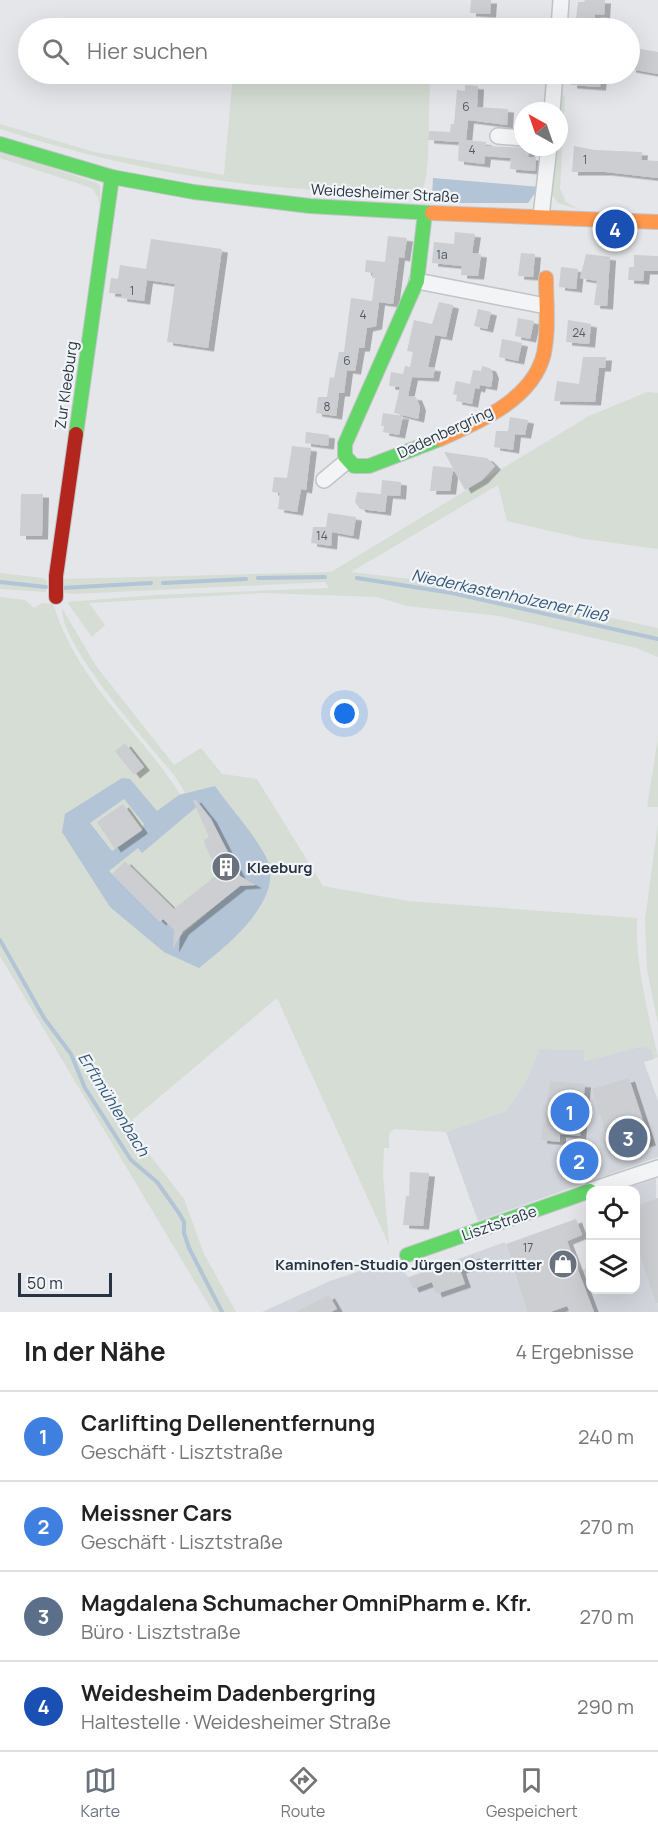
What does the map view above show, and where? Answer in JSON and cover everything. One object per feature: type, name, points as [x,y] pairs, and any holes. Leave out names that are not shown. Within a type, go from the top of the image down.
[{"type":"street","points":[[560,18],[561,0]]},
{"type":"street","points":[[553,102],[554,84]]},
{"type":"street","points":[[498,136],[514,137]]},
{"type":"street","name":"Weidesheimer Straße","points":[[0,144],[112,177],[194,192],[310,206],[658,222]]},
{"type":"street","points":[[541,216],[548,156]]},
{"type":"street","name":"Zur Kleeburg","points":[[56,597],[56,576],[112,177]]},
{"type":"street","points":[[324,480],[347,461],[344,450],[348,434],[417,281],[424,213]]},
{"type":"street","name":"Dadenbergring","points":[[347,461],[359,468],[369,466],[460,429],[510,401],[530,382],[542,363],[546,278]]},
{"type":"street","points":[[417,281],[546,306]]},
{"type":"street","name":"Lisztstraße","points":[[606,1186],[658,1168]]},
{"type":"street","name":"Lisztstraße","points":[[407,1255],[586,1193]]},
{"type":"shaded area","points":[[232,84],[430,84],[428,155],[426,178],[421,195],[284,188],[188,176],[93,156],[0,129],[0,124],[94,152],[224,175]]},
{"type":"shaded area","points":[[561,95],[565,96],[565,102],[558,102]]},
{"type":"shaded area","points":[[0,151],[97,183],[100,186],[100,207],[98,197],[92,188],[0,158]]},
{"type":"shaded area","points":[[556,156],[562,156],[560,189],[566,202],[578,209],[558,203],[551,193]]},
{"type":"shaded area","points":[[647,392],[658,393],[658,549],[585,539],[507,521],[498,485],[351,572],[410,579],[534,601],[658,628],[658,657],[636,648],[500,616],[407,606],[377,597],[263,593],[89,603],[105,625],[92,637],[67,602],[156,595],[329,588],[325,582],[73,594],[65,593],[59,579],[331,572],[589,416]]},
{"type":"shaded area","points":[[0,573],[43,578],[47,581],[46,592],[0,589]]},
{"type":"shaded area","points":[[0,597],[25,600],[34,608],[42,603],[53,604],[64,633],[93,682],[180,794],[185,793],[177,779],[109,695],[75,646],[65,625],[62,608],[96,666],[174,765],[201,748],[222,774],[257,779],[323,886],[408,901],[637,918],[640,971],[658,1057],[654,1059],[652,1050],[643,1046],[584,1061],[585,1050],[540,1049],[525,1083],[506,1111],[446,1132],[394,1129],[389,1134],[389,1148],[384,1148],[383,1175],[389,1245],[277,998],[132,1120],[138,1140],[184,1199],[204,1254],[236,1312],[213,1312],[0,956]]},
{"type":"shaded area","points":[[658,738],[658,807],[647,807]]},
{"type":"shaded area","points":[[658,824],[658,1023],[647,970],[645,919]]},
{"type":"shaded area","points":[[643,1046],[652,1050],[654,1059],[644,1062],[658,1101],[658,1157],[478,1221],[446,1132],[506,1111],[525,1083],[539,1049],[585,1050],[584,1061]]},
{"type":"shaded area","points":[[656,1178],[658,1312],[550,1312],[567,1306],[578,1271],[586,1268],[586,1294],[640,1294],[640,1186],[633,1186]]},
{"type":"shaded area","points":[[505,1242],[527,1312],[262,1312],[330,1281],[396,1259],[408,1277]]},
{"type":"water","points":[[433,178],[539,187],[528,203],[443,203],[432,196]]},
{"type":"water","points":[[122,778],[130,779],[157,811],[179,795],[215,786],[266,857],[270,873],[268,889],[251,920],[199,968],[164,952],[110,907],[62,832],[65,814]],"holes":[[[124,799],[144,824],[142,830],[112,851],[90,823]],[[200,804],[211,819],[241,878],[246,880],[178,938],[176,931],[163,919],[160,922],[109,871],[138,848],[142,853]]]},
{"type":"building","points":[[471,0],[491,0],[490,14],[470,13]]},
{"type":"building","points":[[585,0],[605,0],[604,15],[595,14],[595,18],[576,18],[578,2]]},
{"type":"building","points":[[640,49],[658,52],[658,74],[640,71]]},
{"type":"building","points":[[571,84],[600,84],[600,87]]},
{"type":"building","points":[[465,85],[478,86],[477,107],[508,109],[507,125],[468,120],[466,140],[486,142],[486,146],[514,147],[514,156],[536,157],[535,171],[510,169],[511,158],[485,156],[484,164],[458,161],[459,142],[428,140],[429,131],[450,132],[451,124],[454,124],[457,90],[465,91]]},
{"type":"building","points":[[574,146],[595,150],[642,152],[641,160],[658,161],[658,178],[606,172],[572,172]]},
{"type":"building","points":[[455,232],[475,234],[472,253],[481,254],[478,276],[461,275],[462,266],[432,263],[434,242],[454,244]]},
{"type":"building","points":[[388,236],[407,238],[404,258],[399,257],[393,304],[379,302],[376,326],[367,328],[364,348],[359,348],[355,371],[347,370],[344,393],[339,393],[336,416],[316,413],[318,397],[327,397],[330,377],[334,378],[339,352],[344,352],[351,298],[372,301],[375,278],[372,278],[373,273],[365,272],[366,260],[385,262]]},
{"type":"building","points":[[151,239],[222,249],[208,348],[167,342],[175,284],[147,280],[144,301],[121,298],[122,294],[109,293],[111,278],[118,279],[120,265],[146,269]]},
{"type":"building","points":[[521,253],[535,254],[533,277],[518,276]]},
{"type":"building","points":[[586,254],[610,257],[607,306],[594,305],[597,281],[580,278]]},
{"type":"building","points":[[634,255],[658,256],[658,271],[644,271],[643,281],[628,280],[629,267],[634,267]]},
{"type":"building","points":[[561,267],[578,269],[576,289],[559,287]]},
{"type":"building","points":[[439,302],[453,305],[446,337],[435,335],[428,367],[435,368],[433,378],[412,377],[408,396],[416,397],[420,407],[418,419],[394,413],[400,387],[389,386],[391,372],[403,374],[405,366],[410,367],[413,352],[407,351],[414,320],[432,324]]},
{"type":"building","points":[[478,309],[491,312],[487,329],[474,326]]},
{"type":"building","points":[[518,318],[534,321],[530,339],[515,336]]},
{"type":"building","points":[[568,320],[591,324],[589,344],[566,342]]},
{"type":"building","points":[[502,339],[522,343],[518,361],[499,357]]},
{"type":"building","points":[[583,357],[606,357],[605,368],[599,368],[595,402],[554,401],[557,381],[579,384]]},
{"type":"building","points":[[482,366],[490,368],[493,375],[491,387],[480,385],[479,389],[475,388],[472,404],[456,401],[457,395],[453,394],[456,381],[470,384],[473,370],[481,371]]},
{"type":"building","points":[[383,413],[403,416],[399,435],[383,432],[384,426],[381,426]]},
{"type":"building","points":[[510,417],[528,420],[525,435],[515,434],[513,450],[494,447],[496,431],[508,431]]},
{"type":"building","points":[[306,432],[329,435],[328,446],[305,443]]},
{"type":"building","points":[[292,446],[311,448],[306,490],[301,489],[297,512],[278,509],[280,493],[272,492],[274,477],[287,478]]},
{"type":"building","points":[[444,452],[487,458],[495,466],[482,480],[465,490]]},
{"type":"building","points":[[433,466],[453,468],[450,491],[430,491]]},
{"type":"building","points":[[382,480],[401,482],[400,496],[387,495],[385,512],[360,509],[355,502],[357,492],[381,494]]},
{"type":"building","points":[[21,494],[43,494],[42,536],[20,536]]},
{"type":"building","points":[[328,513],[356,517],[353,536],[332,532],[331,546],[311,543],[313,527],[326,527]]},
{"type":"building","points":[[125,743],[144,767],[134,775],[115,751]]},
{"type":"building","name":"Kleeburg","points":[[195,799],[211,819],[240,876],[256,885],[240,886],[183,931],[173,949],[174,930],[163,919],[160,922],[112,874],[125,861],[174,909],[219,873],[205,845],[204,840],[209,837],[193,801]]},
{"type":"building","points":[[123,804],[142,830],[115,849],[97,822]]},
{"type":"building","points":[[629,1078],[650,1142],[612,1153],[592,1089]]},
{"type":"building","points":[[550,1081],[585,1084],[580,1136],[560,1134],[560,1142],[541,1140],[543,1123],[546,1123]]},
{"type":"building","points":[[410,1172],[429,1173],[423,1226],[403,1225],[406,1196],[409,1196]]},
{"type":"building","points":[[658,1198],[658,1303],[656,1303],[640,1255],[640,1205]]},
{"type":"building","points":[[576,1219],[582,1235],[567,1241],[594,1312],[570,1312],[567,1306],[550,1312],[527,1312],[506,1244]]},
{"type":"building","points":[[474,1255],[477,1264],[460,1270],[465,1284],[436,1294],[432,1282],[413,1289],[408,1278]]},
{"type":"building","points":[[329,1295],[337,1309],[331,1312],[296,1312]]},
{"type":"waterway","name":"Niederkastenholzener Fließ","points":[[258,578],[325,577]]},
{"type":"waterway","name":"Niederkastenholzener Fließ","points":[[357,578],[452,593],[658,639]]},
{"type":"waterway","name":"Niederkastenholzener Fließ","points":[[163,583],[246,579]]},
{"type":"waterway","name":"Niederkastenholzener Fließ","points":[[0,582],[46,587]]},
{"type":"waterway","name":"Niederkastenholzener Fließ","points":[[62,588],[151,583]]},
{"type":"waterway","name":"Erftmühlenbach","points":[[0,940],[44,1018],[71,1054],[85,1088],[131,1160],[157,1182],[179,1213],[184,1222],[184,1233],[189,1248],[222,1312]]},
{"type":"traffic: fast","points":[[0,144],[112,177],[194,192],[310,206],[432,213]]},
{"type":"traffic: fast","points":[[76,434],[112,177]]},
{"type":"traffic: fast","points":[[425,213],[417,281],[345,444],[345,456],[354,466],[369,466],[440,439]]},
{"type":"traffic: fast","points":[[407,1255],[586,1192]]},
{"type":"traffic: slow","points":[[432,213],[658,222]]},
{"type":"traffic: slow","points":[[440,439],[503,407],[529,383],[538,369],[546,344],[546,278]]},
{"type":"traffic: jam","points":[[56,597],[56,576],[76,434]]},
{"type":"place","name":"Weidesheim Dadenbergring","points":[[615,229]]},
{"type":"place","name":"Kleeburg","points":[[226,867]]},
{"type":"place","name":"Carlifting Dellenentfernung","points":[[570,1112]]},
{"type":"place","name":"Magdalena Schumacher OmniPharm e. Kfr.","points":[[628,1138]]},
{"type":"place","name":"Meissner Cars","points":[[579,1161]]},
{"type":"place","name":"Kaminofen-Studio Jürgen Osterritter","points":[[563,1264]]}]
